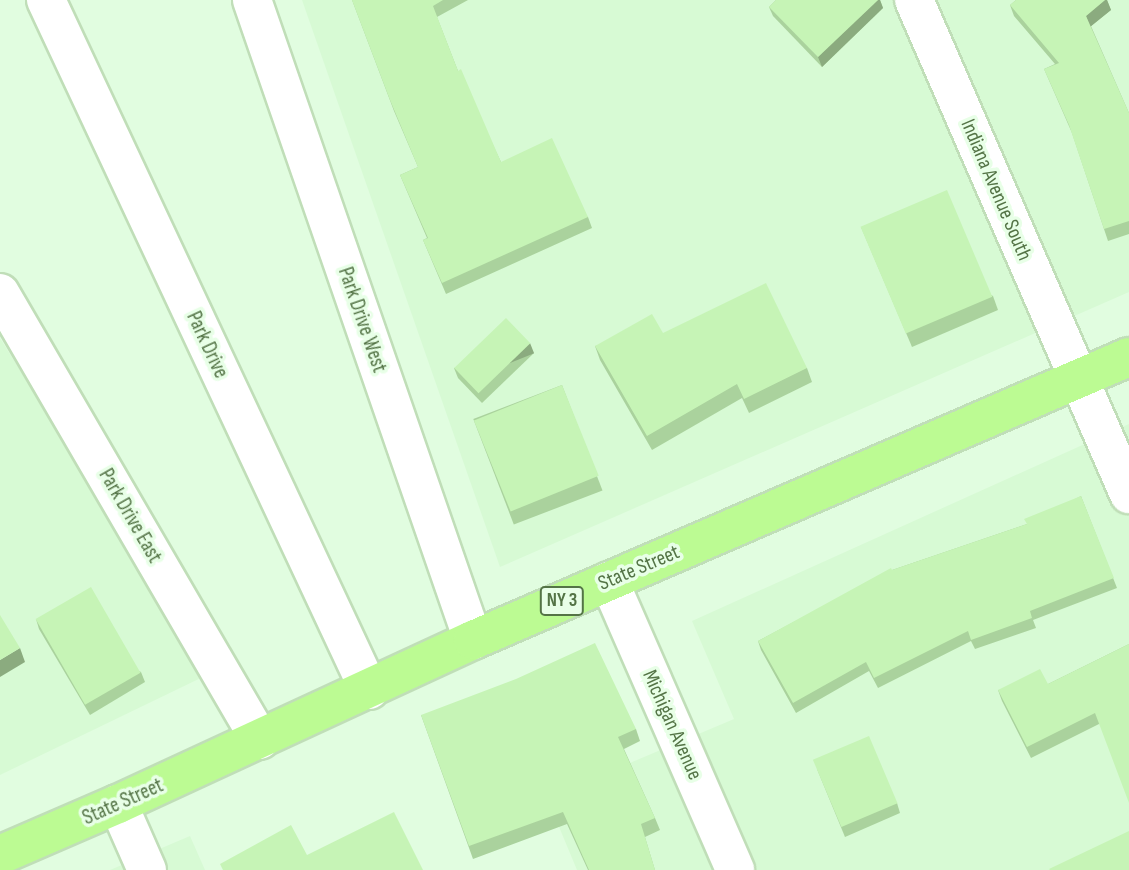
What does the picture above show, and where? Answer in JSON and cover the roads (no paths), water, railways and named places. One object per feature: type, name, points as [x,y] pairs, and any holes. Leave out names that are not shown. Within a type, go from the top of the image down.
[{"type":"highway","name":"State Street","points":[[0,855],[260,740],[473,640],[1129,357]]},
{"type":"street","name":"Park Drive","points":[[46,0],[369,690]]},
{"type":"street","name":"Park Drive West","points":[[252,0],[473,640]]},
{"type":"street","name":"Indiana Avenue South","points":[[914,0],[1129,494]]},
{"type":"street","name":"Park Drive East","points":[[0,293],[260,740]]},
{"type":"street","name":"Michigan Avenue","points":[[609,581],[735,870]]},
{"type":"street","points":[[118,804],[147,870]]}]
